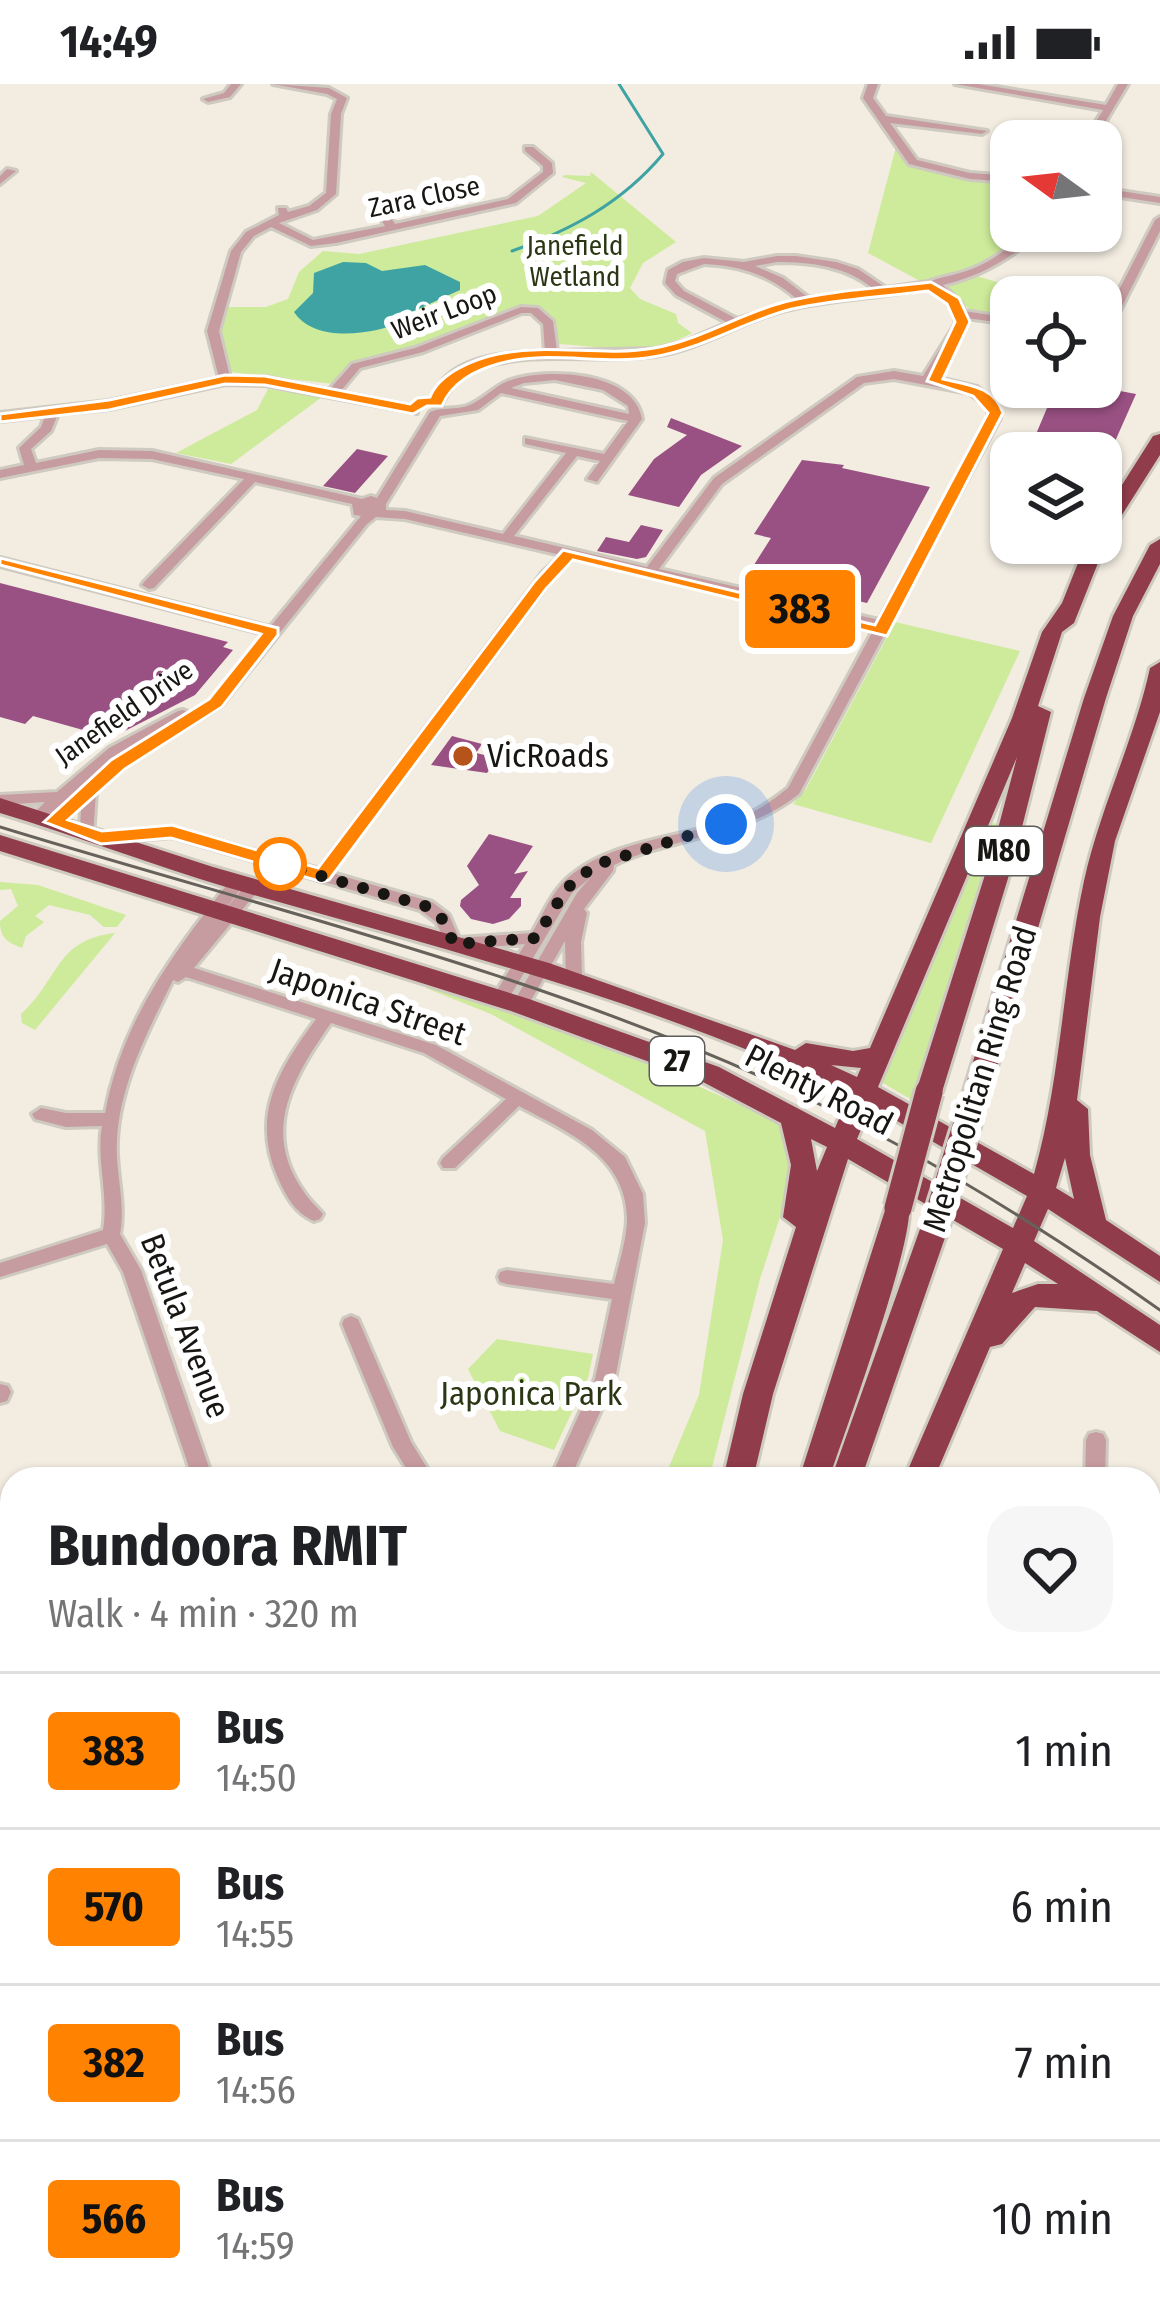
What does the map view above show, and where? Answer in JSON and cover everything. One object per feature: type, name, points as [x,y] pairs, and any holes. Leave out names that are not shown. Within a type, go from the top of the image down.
[{"type":"highway","points":[[1122,495],[1160,440]]},
{"type":"highway","name":"Metropolitan Ring Road","points":[[850,1467],[934,1228],[1095,698],[1123,616],[1160,544]]},
{"type":"highway","name":"Metropolitan Ring Road","points":[[818,1467],[889,1250],[929,1092],[1011,829],[1069,607],[1087,564]]},
{"type":"highway","points":[[742,1467],[758,1394],[866,1072],[1023,718],[1052,632],[1069,607]]},
{"type":"highway","points":[[924,1467],[1044,1184],[1070,1072],[1075,1002],[1104,841],[1160,668]]},
{"type":"highway","name":"Plenty Road","points":[[0,803],[50,812],[94,835],[246,884],[574,979],[793,1059],[866,1072],[1044,1184],[1160,1271]]},
{"type":"highway","name":"Janefield Drive","points":[[12,847],[50,812]]},
{"type":"highway","name":"Plenty Road","points":[[12,847],[510,1002],[699,1070],[792,1116],[839,1148],[1104,1300],[1160,1340]]},
{"type":"highway","points":[[1075,1002],[1075,1127],[1084,1196],[1094,1226]]},
{"type":"highway","points":[[758,1394],[767,1318],[805,1186],[792,1116]]},
{"type":"highway","points":[[961,1385],[1010,1308],[1037,1293],[1104,1300]]},
{"type":"street","points":[[208,99],[227,95],[236,84]]},
{"type":"street","points":[[225,380],[212,331],[238,247],[286,212],[313,208],[331,194],[336,114],[342,98],[331,88],[278,84]]},
{"type":"street","points":[[873,84],[868,98],[904,154],[920,166],[990,175]]},
{"type":"street","points":[[960,84],[1108,108]]},
{"type":"street","points":[[1101,120],[1123,84]]},
{"type":"street","points":[[884,119],[908,118],[982,131]]},
{"type":"street","name":"Zara Close","points":[[271,223],[316,243],[514,199],[548,173],[548,165],[529,148]]},
{"type":"street","points":[[1122,196],[1160,202]]},
{"type":"street","points":[[376,203],[392,228]]},
{"type":"street","points":[[1122,295],[1160,220]]},
{"type":"street","points":[[735,322],[676,291],[669,278],[678,267],[695,261],[744,266],[805,300],[932,284],[993,262],[1007,252]]},
{"type":"street","points":[[744,266],[762,260],[829,266],[866,277],[882,290]]},
{"type":"street","points":[[428,408],[443,387],[471,368],[509,356],[666,350],[805,300],[932,284],[962,316],[990,319]]},
{"type":"street","name":"Weir Loop","points":[[334,392],[356,366],[419,350],[521,310],[534,310],[549,322],[552,351]]},
{"type":"street","points":[[930,381],[962,316]]},
{"type":"street","points":[[530,966],[536,938],[581,874],[784,801],[801,780],[995,413],[992,402],[979,393],[930,381],[887,375],[856,382],[721,478],[655,575]]},
{"type":"street","points":[[0,417],[48,417],[225,380],[468,411],[482,407],[499,389],[543,377],[585,382],[627,397],[636,410],[636,419],[593,479]]},
{"type":"street","points":[[499,389],[636,419]]},
{"type":"street","name":"Janefield Drive","points":[[50,812],[216,703],[369,507],[428,408]]},
{"type":"street","points":[[31,467],[25,448],[48,417]]},
{"type":"street","points":[[529,441],[608,459]]},
{"type":"street","points":[[505,539],[574,451]]},
{"type":"street","points":[[0,474],[99,454],[132,455],[225,472],[882,628]]},
{"type":"street","points":[[148,585],[251,479]]},
{"type":"street","points":[[322,876],[564,553]]},
{"type":"street","points":[[0,562],[14,574],[264,636]]},
{"type":"street","name":"Janefield Drive","points":[[50,812],[134,739],[203,701],[264,636]]},
{"type":"street","points":[[134,739],[158,741]]},
{"type":"street","points":[[89,790],[94,835]]},
{"type":"street","name":"Plenty Road","points":[[94,835],[158,830],[432,908],[454,944]]},
{"type":"street","points":[[510,1002],[530,966],[599,874],[627,855]]},
{"type":"street","points":[[287,866],[308,900]]},
{"type":"street","name":"Betula Avenue","points":[[199,1467],[132,1270],[111,1235],[111,1119],[128,1053],[162,992],[246,884]]},
{"type":"street","points":[[574,979],[573,942],[583,897]]},
{"type":"street","points":[[454,944],[536,938]]},
{"type":"street","name":"Japonica Street","points":[[178,969],[430,1049],[599,1143],[628,1177],[637,1208],[605,1378],[565,1467]]},
{"type":"street","points":[[314,1214],[291,1189],[272,1126],[284,1080],[327,1016]]},
{"type":"street","points":[[449,1163],[518,1096]]},
{"type":"street","points":[[40,1114],[66,1120],[111,1119]]},
{"type":"street","points":[[0,1270],[111,1235]]},
{"type":"street","points":[[507,1277],[622,1293]]},
{"type":"street","points":[[351,1324],[416,1467]]},
{"type":"street","points":[[1095,1467],[1096,1440]]},
{"type":"green space","points":[[896,147],[905,158],[932,172],[990,179],[990,252],[1002,252],[985,263],[922,282],[868,253]]},
{"type":"green space","name":"Janefield Wetland","points":[[591,172],[676,242],[643,263],[630,288],[640,299],[676,314],[678,323],[692,333],[643,348],[558,344],[552,320],[527,306],[386,357],[354,362],[334,384],[231,372],[219,340],[226,307],[266,307],[288,299],[299,272],[323,251],[359,254],[538,216],[586,183],[562,177],[590,176]]},
{"type":"green space","points":[[973,275],[990,280],[990,314],[964,306],[947,287]]},
{"type":"green space","points":[[268,389],[322,397],[231,464],[176,453],[257,410]]},
{"type":"green space","points":[[895,622],[1020,651],[931,843],[793,804],[806,789]]},
{"type":"green space","points":[[987,822],[998,824],[912,1100],[878,1080]]},
{"type":"green space","points":[[0,882],[38,885],[126,915],[117,927],[104,927],[90,915],[49,905],[35,916],[44,922],[26,936],[22,948],[1,932],[0,921],[18,906],[11,889],[0,890]]},
{"type":"green space","points":[[115,933],[35,1030],[22,1023],[21,1014],[69,952],[95,937]]},
{"type":"green space","points":[[429,984],[607,1046],[779,1122],[796,1167],[760,1279],[712,1467],[669,1467],[699,1395],[723,1240],[705,1131],[491,1014],[426,988]]},
{"type":"green space","name":"Japonica Park","points":[[497,1339],[593,1354],[588,1378],[554,1450],[500,1431],[468,1369]]},
{"type":"water","points":[[343,262],[366,263],[382,271],[425,265],[460,282],[460,290],[401,317],[401,322],[360,333],[329,332],[303,322],[294,312],[313,293],[314,273]]},
{"type":"building","points":[[1122,391],[1136,394],[1119,432],[1037,432],[1047,408],[1122,408]]},
{"type":"building","points":[[671,418],[742,446],[701,475],[679,507],[628,495],[654,459],[687,435],[667,427]]},
{"type":"building","points":[[357,449],[388,456],[355,493],[323,486]]},
{"type":"building","points":[[802,460],[844,465],[842,468],[930,487],[867,603],[747,576],[771,538],[754,534]]},
{"type":"building","points":[[641,525],[663,530],[646,557],[597,551],[606,537],[629,542]]},
{"type":"building","points":[[0,583],[228,642],[223,647],[233,650],[195,695],[121,733],[108,729],[101,735],[33,716],[25,724],[0,717]]},
{"type":"building","name":"VicRoads","points":[[452,736],[482,744],[476,753],[497,758],[487,773],[431,765]]},
{"type":"building","points":[[489,834],[533,846],[514,874],[528,871],[510,898],[521,898],[521,906],[509,919],[493,924],[471,919],[460,906],[479,885],[467,866]]},
{"type":"waterway","points":[[512,251],[594,213],[630,187],[663,154],[619,84]]},
{"type":"tram line","points":[[0,827],[491,974],[683,1044],[777,1084],[925,1160],[1021,1217],[1160,1310]]},
{"type":"bus line","name":"383","points":[[0,417],[109,405],[225,380],[265,381],[413,410],[423,401],[437,402],[439,392],[462,373],[498,358],[651,353],[696,343],[787,306],[931,286],[954,302],[962,322],[934,381],[979,393],[992,402],[995,413],[880,632],[833,616],[569,554],[540,585],[322,876],[172,832],[101,838],[54,822],[118,765],[216,703],[272,632],[0,561]]},
{"type":"place","name":"VicRoads","points":[[463,756]]},
{"type":"route","points":[[280,864],[432,908],[454,944],[536,938],[566,889],[595,865],[726,824]]}]
